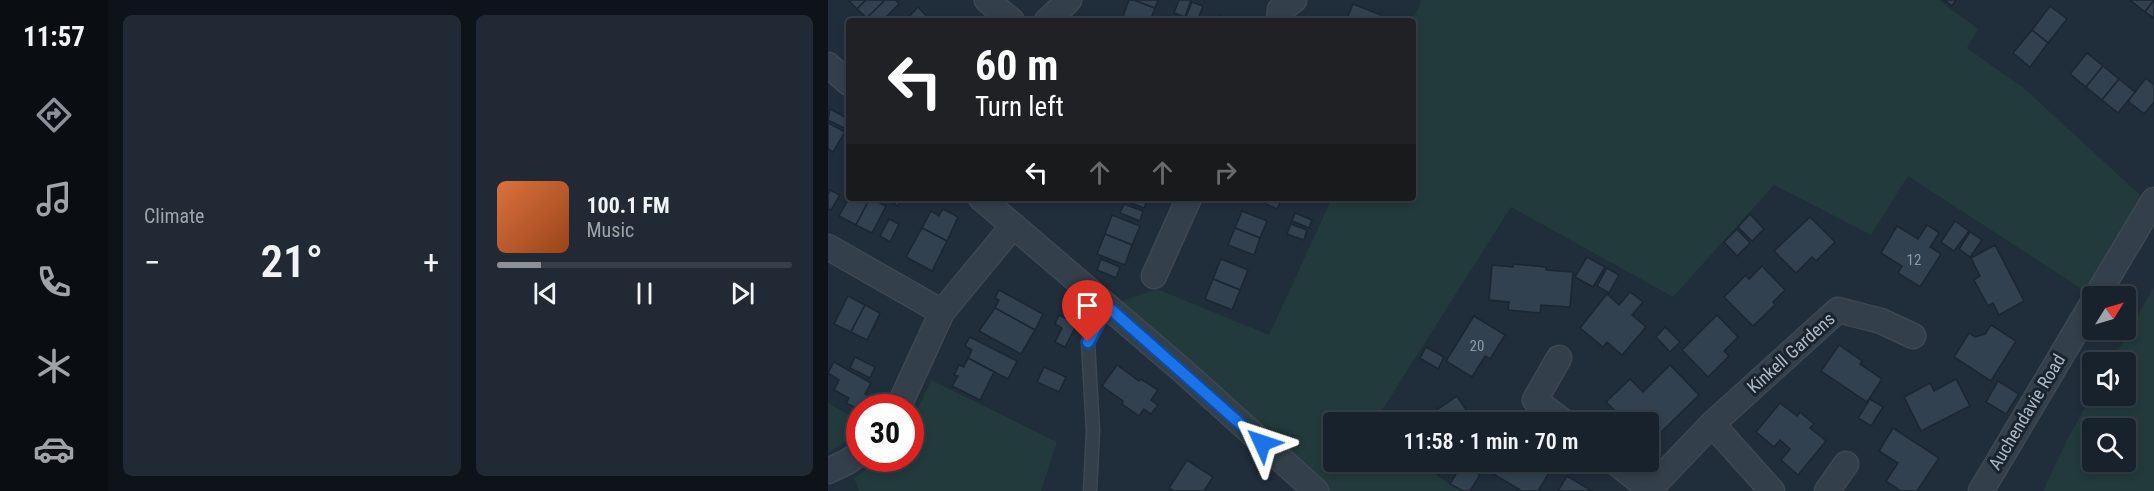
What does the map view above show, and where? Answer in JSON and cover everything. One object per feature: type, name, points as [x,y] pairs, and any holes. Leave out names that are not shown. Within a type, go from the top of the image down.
[{"type":"street","points":[[987,0],[1008,18]]},
{"type":"street","points":[[1050,18],[1069,0]]},
{"type":"street","points":[[828,64],[846,80]]},
{"type":"street","points":[[2103,286],[2154,200]]},
{"type":"street","points":[[984,201],[1316,491]]},
{"type":"street","points":[[1154,276],[1188,201]]},
{"type":"street","points":[[904,394],[942,312],[1013,226]]},
{"type":"street","points":[[828,248],[942,312]]},
{"type":"street","name":"Kinkell Gardens","points":[[1627,472],[1648,490],[1712,424],[1838,310],[1881,321],[1913,336]]},
{"type":"street","name":"Auchendavie Road","points":[[1982,491],[2082,321]]},
{"type":"street","points":[[1551,412],[1535,400],[1559,358]]},
{"type":"street","points":[[1712,424],[1772,491]]},
{"type":"street","points":[[828,471],[846,462]]},
{"type":"street","points":[[1827,491],[1846,464]]},
{"type":"lane","points":[[1090,491],[1093,431],[1088,342],[1107,306]]},
{"type":"green space","points":[[1422,0],[1939,0],[1978,29],[1967,48],[2025,89],[2151,205],[2101,286],[2082,286],[2082,289],[1908,176],[1871,235],[1774,185],[1673,297],[1511,207],[1381,412],[1323,412],[1323,472],[1432,472],[1461,491],[1316,491],[1107,306],[1157,289],[1269,335],[1331,201],[1416,201],[1416,18],[1413,18]]},
{"type":"green space","points":[[2154,287],[2154,491],[2043,491],[2086,406],[2136,406],[2136,352],[2117,352],[2124,340],[2136,340],[2136,319]]},
{"type":"green space","points":[[931,380],[1057,442],[1041,491],[859,491],[854,478],[862,472],[924,472],[924,395]]},
{"type":"green space","points":[[828,403],[846,413],[846,441],[828,453]]},
{"type":"building","points":[[848,0],[866,0],[857,9]]},
{"type":"building","points":[[866,0],[885,0],[867,18],[857,9]]},
{"type":"building","points":[[885,0],[896,0],[899,4],[885,18],[867,18]]},
{"type":"building","points":[[1129,0],[1155,8],[1151,18],[1123,16]]},
{"type":"building","points":[[1134,0],[1158,0],[1155,8]]},
{"type":"building","points":[[1179,0],[1191,0],[1185,17],[1174,13]]},
{"type":"building","points":[[1944,0],[1956,0],[1952,6]]},
{"type":"building","points":[[2130,0],[2154,0],[2145,12]]},
{"type":"building","points":[[2154,0],[2154,18],[2145,12]]},
{"type":"building","points":[[1192,2],[1203,6],[1198,18],[1185,18]]},
{"type":"building","points":[[1353,4],[1381,15],[1380,18],[1347,18]]},
{"type":"building","points":[[2050,6],[2067,19],[2048,43],[2032,30]]},
{"type":"building","points":[[918,7],[928,18],[908,18]]},
{"type":"building","points":[[2032,30],[2048,43],[2030,67],[2013,53]]},
{"type":"building","points":[[2087,53],[2103,66],[2086,87],[2070,74]]},
{"type":"building","points":[[2103,66],[2119,79],[2102,100],[2086,87]]},
{"type":"building","points":[[2146,78],[2154,85],[2154,102],[2144,114],[2128,101]]},
{"type":"building","points":[[2119,79],[2135,92],[2118,113],[2102,100]]},
{"type":"building","points":[[830,109],[846,117],[846,129],[828,120]]},
{"type":"building","points":[[828,123],[845,132],[833,152],[828,149]]},
{"type":"building","points":[[830,190],[840,195],[831,210],[828,209]]},
{"type":"building","points":[[847,201],[868,201],[856,225],[839,216]]},
{"type":"building","points":[[868,201],[876,201],[886,206],[872,233],[856,225]]},
{"type":"building","points":[[890,201],[900,201],[898,206]]},
{"type":"building","points":[[1125,201],[1147,201],[1144,208]]},
{"type":"building","points":[[1260,201],[1281,201],[1277,209]]},
{"type":"building","points":[[1124,204],[1143,211],[1140,221],[1120,213]]},
{"type":"building","points":[[943,209],[958,217],[947,241],[922,228],[931,211],[939,216]]},
{"type":"building","points":[[1242,211],[1267,221],[1260,238],[1235,228]]},
{"type":"building","points":[[1295,213],[1312,220],[1309,228],[1292,221]]},
{"type":"building","points":[[1750,214],[1764,229],[1752,241],[1738,227]]},
{"type":"building","points":[[1112,215],[1140,226],[1132,245],[1105,234]]},
{"type":"building","points":[[1810,217],[1835,242],[1816,261],[1812,257],[1796,273],[1774,251]]},
{"type":"building","points":[[889,219],[899,224],[890,242],[880,236]]},
{"type":"building","points":[[1955,221],[1969,231],[1954,251],[1941,242]]},
{"type":"building","points":[[1291,224],[1307,230],[1304,240],[1287,234]]},
{"type":"building","points":[[1927,225],[1939,233],[1930,247],[1941,254],[1920,287],[1898,273],[1902,266],[1881,253],[1897,226],[1918,239]]},
{"type":"building","points":[[922,228],[947,241],[932,271],[906,257]]},
{"type":"building","points":[[1235,228],[1260,238],[1254,255],[1228,245]]},
{"type":"building","points":[[1737,229],[1750,243],[1737,256],[1724,242]]},
{"type":"building","points":[[1970,232],[1982,240],[1970,257],[1959,249]]},
{"type":"building","points":[[1105,234],[1132,245],[1125,265],[1097,254]]},
{"type":"building","points":[[1995,245],[2024,301],[1999,315],[1993,303],[1988,306],[1974,280],[1980,276],[1971,258]]},
{"type":"building","points":[[1587,257],[1605,267],[1593,287],[1575,277]]},
{"type":"building","points":[[1101,259],[1120,267],[1116,278],[1097,270]]},
{"type":"building","points":[[1221,259],[1248,270],[1240,290],[1213,279]]},
{"type":"building","points":[[1513,264],[1573,272],[1570,307],[1541,305],[1540,313],[1508,310],[1509,302],[1489,300],[1492,265],[1513,267]]},
{"type":"building","points":[[1762,266],[1785,290],[1773,302],[1775,305],[1753,326],[1724,297],[1746,275],[1749,279]]},
{"type":"building","points":[[1607,268],[1619,275],[1609,293],[1597,286]]},
{"type":"building","points":[[1213,279],[1240,290],[1232,310],[1205,299]]},
{"type":"building","points":[[999,290],[1043,314],[1035,330],[995,308],[999,300],[995,298]]},
{"type":"building","points":[[1630,292],[1643,302],[1632,315],[1646,327],[1622,355],[1607,342],[1603,347],[1580,328],[1607,294],[1619,305]]},
{"type":"building","points":[[848,296],[865,305],[851,332],[834,324]]},
{"type":"building","points":[[865,305],[880,313],[867,340],[851,332]]},
{"type":"building","points":[[995,308],[1035,330],[1021,354],[979,331]]},
{"type":"building","points":[[1059,315],[1077,324],[1065,347],[1055,342],[1062,328],[1055,324]]},
{"type":"building","points":[[1717,315],[1738,337],[1724,351],[1729,356],[1708,377],[1682,350]]},
{"type":"building","points":[[1474,316],[1505,335],[1490,359],[1485,356],[1472,377],[1446,361]]},
{"type":"building","points":[[1991,325],[2016,341],[1991,381],[1954,357],[1969,333],[1975,337],[1985,334]]},
{"type":"building","points":[[1665,327],[1680,342],[1670,352],[1656,337]]},
{"type":"building","points":[[970,337],[1017,361],[1008,379],[968,358],[972,350],[965,346]]},
{"type":"building","points":[[1839,345],[1862,361],[1860,364],[1882,379],[1867,402],[1821,371]]},
{"type":"building","points":[[1426,347],[1444,357],[1438,369],[1420,358]]},
{"type":"building","points":[[855,357],[875,367],[870,378],[850,368]]},
{"type":"building","points":[[968,358],[994,372],[980,400],[952,386],[958,376],[954,375],[959,365],[964,367]]},
{"type":"building","points":[[834,362],[871,383],[865,394],[846,394],[846,396],[834,390],[839,380],[828,373]]},
{"type":"building","points":[[1117,365],[1139,381],[1141,379],[1158,390],[1151,400],[1158,405],[1151,414],[1144,409],[1139,416],[1102,386]]},
{"type":"building","points":[[1670,365],[1699,395],[1659,434],[1659,412],[1616,412],[1606,402],[1630,379],[1643,392]]},
{"type":"building","points":[[1044,367],[1066,377],[1059,392],[1037,382]]},
{"type":"building","points":[[1956,379],[1970,406],[1921,431],[1904,397],[1930,383],[1934,391]]},
{"type":"building","points":[[1998,381],[2019,394],[2006,414],[1986,402]]},
{"type":"building","points":[[1457,396],[1467,412],[1434,412]]},
{"type":"building","points":[[1870,399],[1883,407],[1871,426],[1858,418]]},
{"type":"building","points":[[1780,403],[1797,416],[1800,412],[1814,424],[1810,428],[1826,441],[1798,475],[1781,460],[1790,449],[1780,440],[1774,447],[1756,432]]},
{"type":"building","points":[[1893,428],[1939,458],[1917,491],[1901,491],[1886,481],[1898,463],[1879,451]]},
{"type":"building","points":[[1187,460],[1213,477],[1204,491],[1174,491],[1169,488]]},
{"type":"building","points":[[1457,472],[1475,472],[1480,475],[1470,491],[1463,491],[1450,484]]},
{"type":"building","points":[[1490,472],[1550,472],[1538,491],[1522,491]]},
{"type":"building","points":[[1567,476],[1592,491],[1558,491]]},
{"type":"route","points":[[1088,342],[1107,306],[1262,443]]}]
